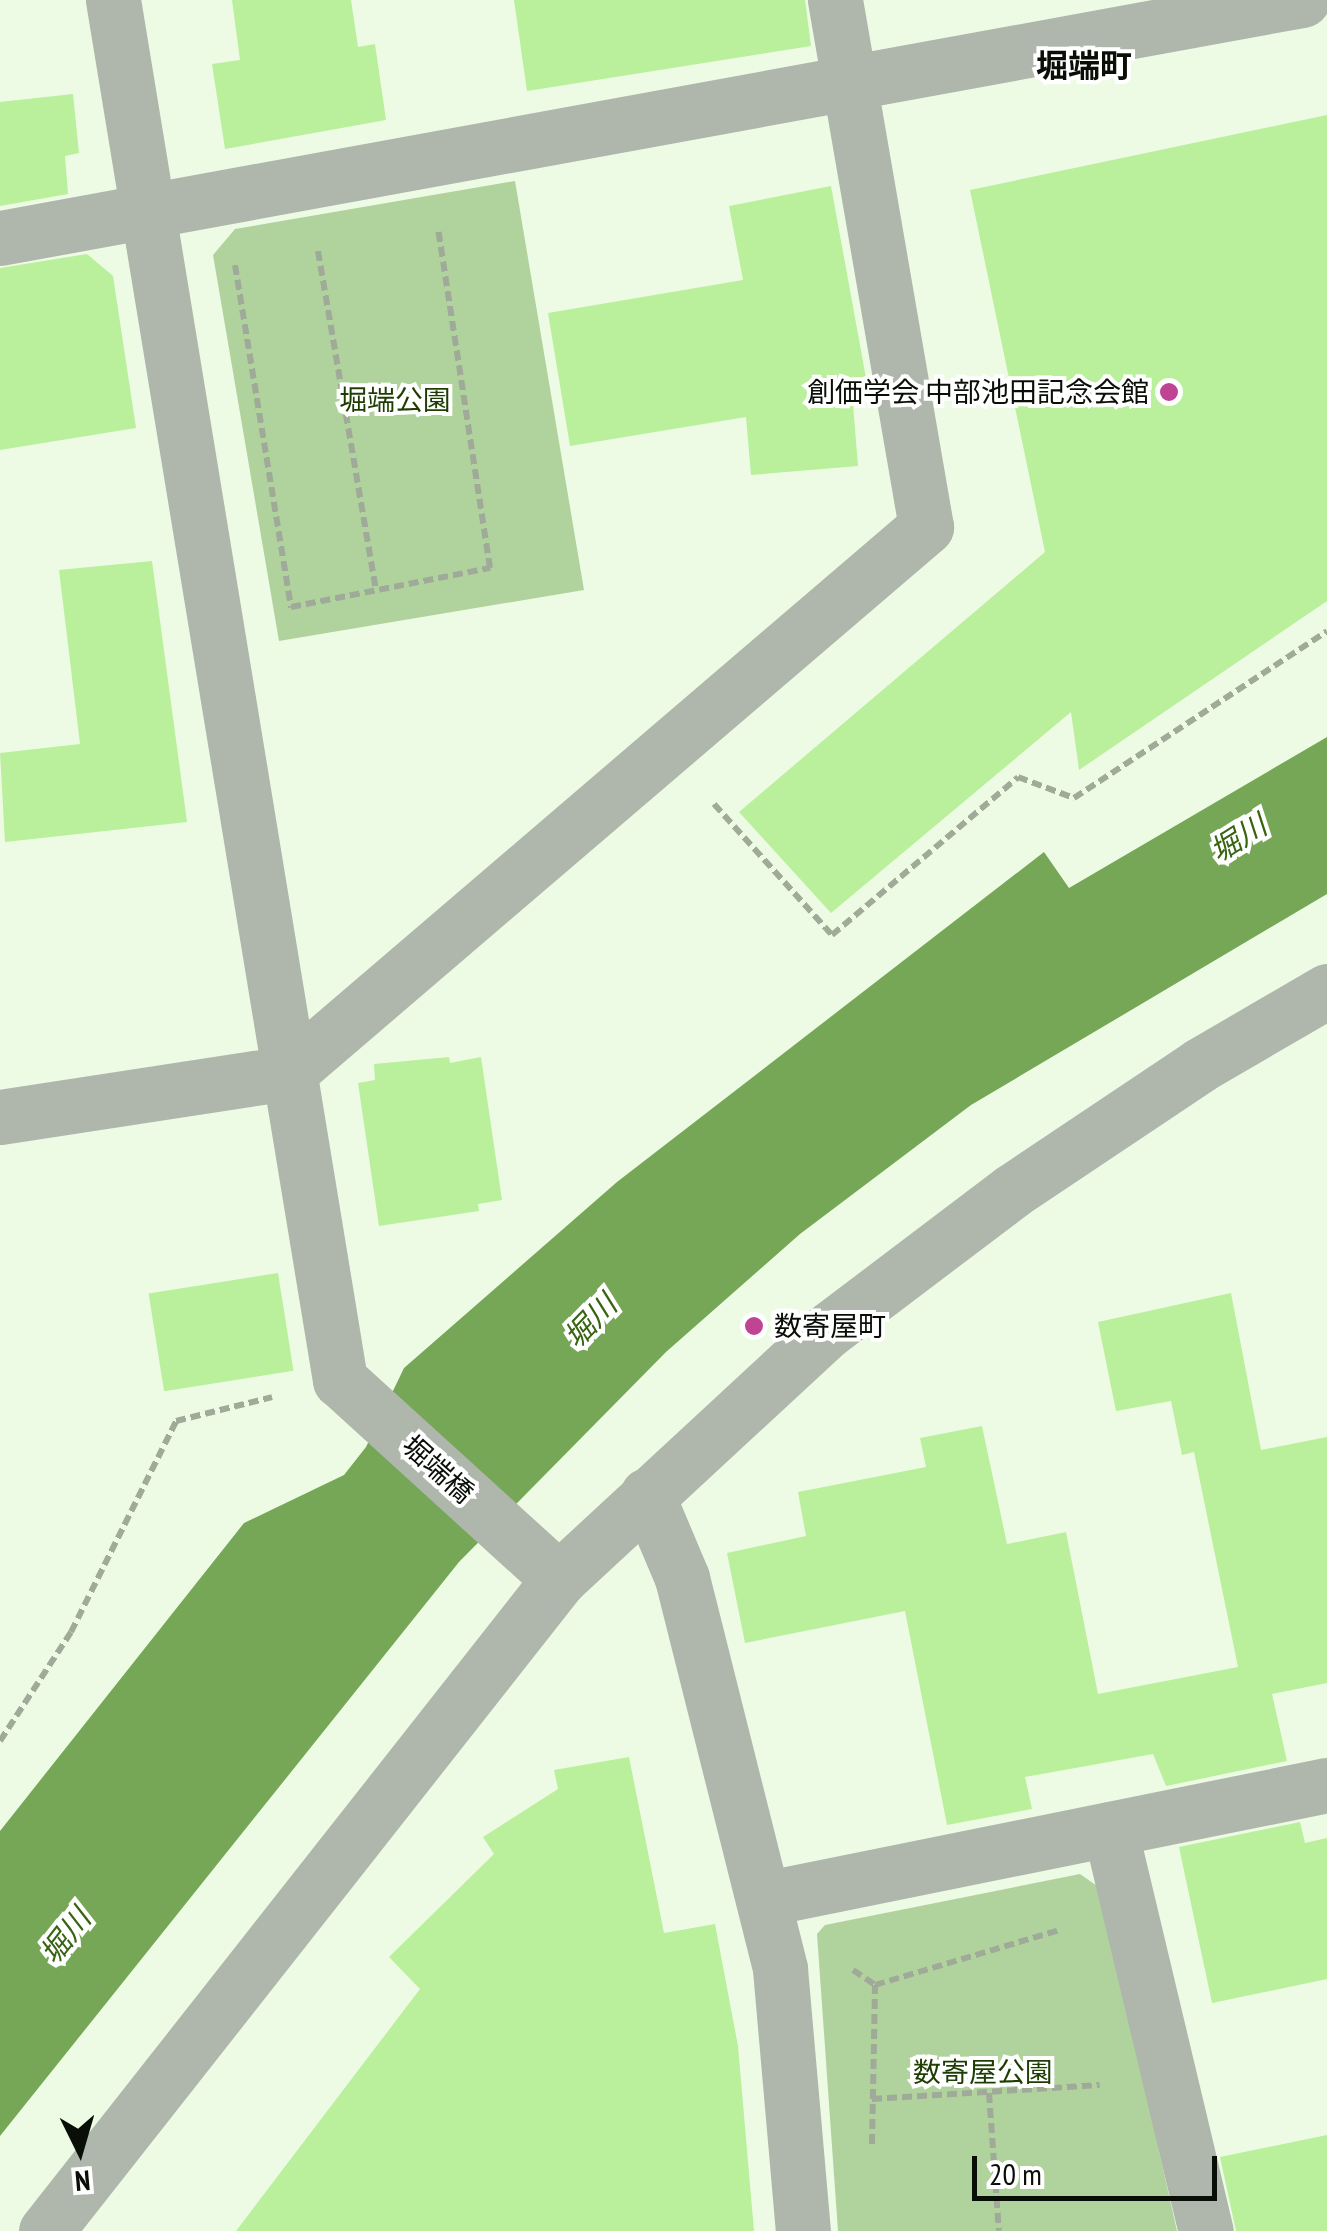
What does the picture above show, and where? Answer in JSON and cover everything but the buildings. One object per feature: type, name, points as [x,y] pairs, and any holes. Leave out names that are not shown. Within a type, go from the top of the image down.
[{"type":"street","points":[[114,0],[288,1073],[355,1394]]},
{"type":"street","points":[[0,1117],[288,1073],[668,752],[926,527],[853,86],[834,0]]},
{"type":"street","points":[[0,238],[426,158],[853,86],[1302,0]]},
{"type":"street","points":[[46,2231],[559,1579],[828,1332],[1012,1191],[1200,1066],[1327,991]]},
{"type":"street","name":"堀端橋","points":[[355,1394],[559,1579]]},
{"type":"street","points":[[647,1495],[682,1578],[780,1969],[803,2231]]},
{"type":"street","points":[[763,1900],[1327,1785]]},
{"type":"street","points":[[1110,1830],[1206,2231]]},
{"type":"path","points":[[251,262],[234,266],[291,607],[490,568],[426,158]]},
{"type":"path","points":[[422,233],[439,230]]},
{"type":"path","points":[[302,253],[336,247]]},
{"type":"path","points":[[318,250],[376,590]]},
{"type":"path","points":[[668,752],[832,935],[1018,777],[1074,798],[1327,631]]},
{"type":"path","points":[[0,1741],[70,1632],[176,1421],[355,1394]]},
{"type":"path","points":[[872,2156],[874,1985],[1071,1927]]},
{"type":"path","points":[[872,2099],[1111,2085]]},
{"type":"path","points":[[989,2092],[999,2231]]},
{"type":"green space","name":"堀端公園","points":[[515,181],[584,590],[279,641],[213,255],[235,229]]},
{"type":"green space","name":"数寄屋公園","points":[[1080,1874],[1100,1888],[1177,2231],[838,2231],[817,1934],[825,1925]]},
{"type":"water","name":"堀川","points":[[1327,737],[1327,894],[971,1105],[800,1234],[666,1352],[459,1562],[0,2136],[0,1831],[244,1523],[344,1475],[366,1447],[404,1368],[617,1182],[1044,852],[1069,888]]},
{"type":"place","name":"創価学会 中部池田記念会館","points":[[1169,392]]},
{"type":"place","name":"数寄屋町","points":[[754,1326]]},
{"type":"district","name":"堀端町","points":[[1084,65]]}]
